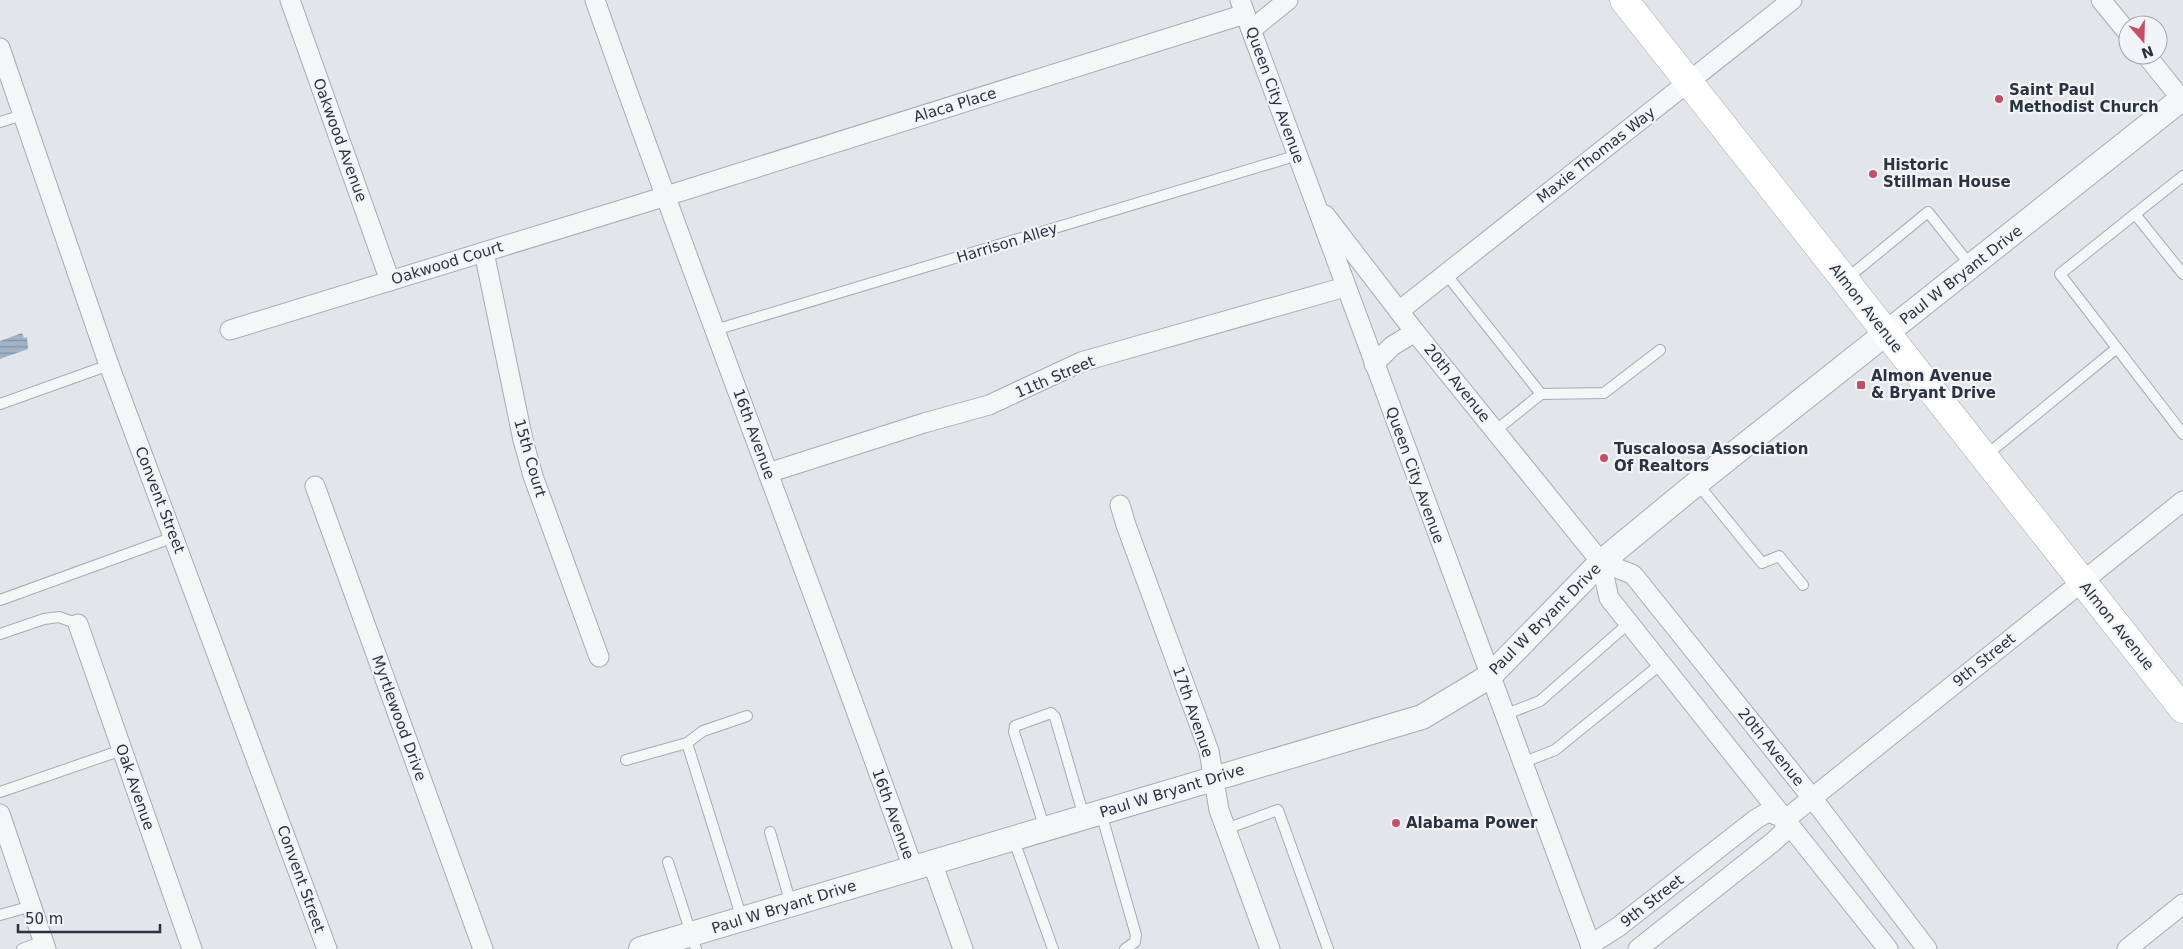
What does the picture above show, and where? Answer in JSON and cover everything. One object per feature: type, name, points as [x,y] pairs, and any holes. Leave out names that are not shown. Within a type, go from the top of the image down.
[{"type":"main road","name":"Almon Avenue","points":[[1624,0],[2183,709]]},
{"type":"street","name":"Oakwood Avenue","points":[[290,0],[390,281]]},
{"type":"street","name":"16th Avenue","points":[[595,0],[664,196],[768,472],[922,865],[963,949]]},
{"type":"street","points":[[1245,14],[1288,0]]},
{"type":"street","name":"Maxie Thomas Way","points":[[1399,311],[1792,0]]},
{"type":"street","points":[[2101,0],[2118,21]]},
{"type":"street","name":"Alaca Place","points":[[664,196],[1245,14]]},
{"type":"street","name":"Queen City Avenue","points":[[1245,14],[1591,947]]},
{"type":"street","name":"Convent Street","points":[[0,48],[109,365],[327,949]]},
{"type":"street","points":[[2154,65],[2182,100]]},
{"type":"street","name":"Paul W Bryant Drive","points":[[641,949],[694,942],[742,919],[1422,717],[1490,676],[1601,562],[1697,483],[2182,100]]},
{"type":"street","name":"Oakwood Court","points":[[230,330],[664,196]]},
{"type":"street","name":"20th Avenue","points":[[1315,202],[1415,332],[1601,562],[1609,598],[1888,949]]},
{"type":"street","name":"15th Court","points":[[484,252],[523,440],[533,476],[599,657]]},
{"type":"street","name":"11th Street","points":[[768,472],[989,405],[1081,362],[1345,287]]},
{"type":"street","points":[[1374,364],[1392,346],[1415,332]]},
{"type":"street","name":"Myrtlewood Drive","points":[[315,486],[483,949]]},
{"type":"street","name":"9th Street","points":[[1638,949],[1784,832],[1786,820],[2183,501]]},
{"type":"street","name":"17th Avenue","points":[[1120,504],[1209,751],[1219,810],[1270,949]]},
{"type":"street","name":"20th Avenue","points":[[1601,562],[1632,574],[1813,799],[1927,949]]},
{"type":"street","name":"Oak Avenue","points":[[78,624],[192,949]]},
{"type":"street","name":"9th Street","points":[[1591,947],[1756,818],[1768,812],[1786,820]]},
{"type":"street","points":[[0,814],[45,945]]},
{"type":"street","points":[[2127,949],[2183,904]]},
{"type":"lane","points":[[0,122],[23,116]]},
{"type":"lane","name":"Harrison Alley","points":[[715,330],[1298,155]]},
{"type":"lane","points":[[2183,176],[2060,274],[2183,434]]},
{"type":"lane","points":[[1845,280],[1928,212],[1971,266]]},
{"type":"lane","points":[[2135,214],[2183,274]]},
{"type":"lane","points":[[1446,274],[1541,394]]},
{"type":"lane","points":[[1984,457],[2116,348]]},
{"type":"lane","points":[[1495,430],[1541,394],[1604,393],[1660,350]]},
{"type":"lane","points":[[0,404],[109,365]]},
{"type":"lane","points":[[1697,483],[1762,563],[1779,556],[1803,584]]},
{"type":"lane","points":[[0,600],[174,537]]},
{"type":"lane","points":[[0,634],[59,617],[78,624]]},
{"type":"lane","points":[[1504,715],[1540,701],[1629,623]]},
{"type":"lane","points":[[1522,763],[1555,750],[1661,664]]},
{"type":"lane","points":[[1045,829],[1014,732],[1015,726],[1051,713],[1055,717],[1136,935],[1136,942],[1125,949]]},
{"type":"lane","points":[[626,760],[686,743],[703,731],[747,716]]},
{"type":"lane","points":[[686,743],[742,919]]},
{"type":"lane","points":[[0,792],[122,750]]},
{"type":"lane","points":[[1226,829],[1278,810],[1328,949]]},
{"type":"lane","points":[[770,832],[791,904]]},
{"type":"lane","points":[[1013,838],[1053,949]]},
{"type":"lane","points":[[668,862],[694,942]]},
{"type":"lane","points":[[0,915],[32,906]]},
{"type":"lane","points":[[22,949],[45,945]]},
{"type":"water","points":[[22,333],[24,338],[27,337],[28,349],[0,359],[0,341]]},
{"type":"place","name":"Saint Paul Methodist Church","points":[[1999,99]]},
{"type":"place","name":"Historic Stillman House","points":[[1873,174]]},
{"type":"place","name":"Almon Avenue & Bryant Drive","points":[[1861,385]]},
{"type":"place","name":"Tuscaloosa Association Of Realtors","points":[[1604,458]]},
{"type":"place","name":"Alabama Power","points":[[1396,823]]}]
